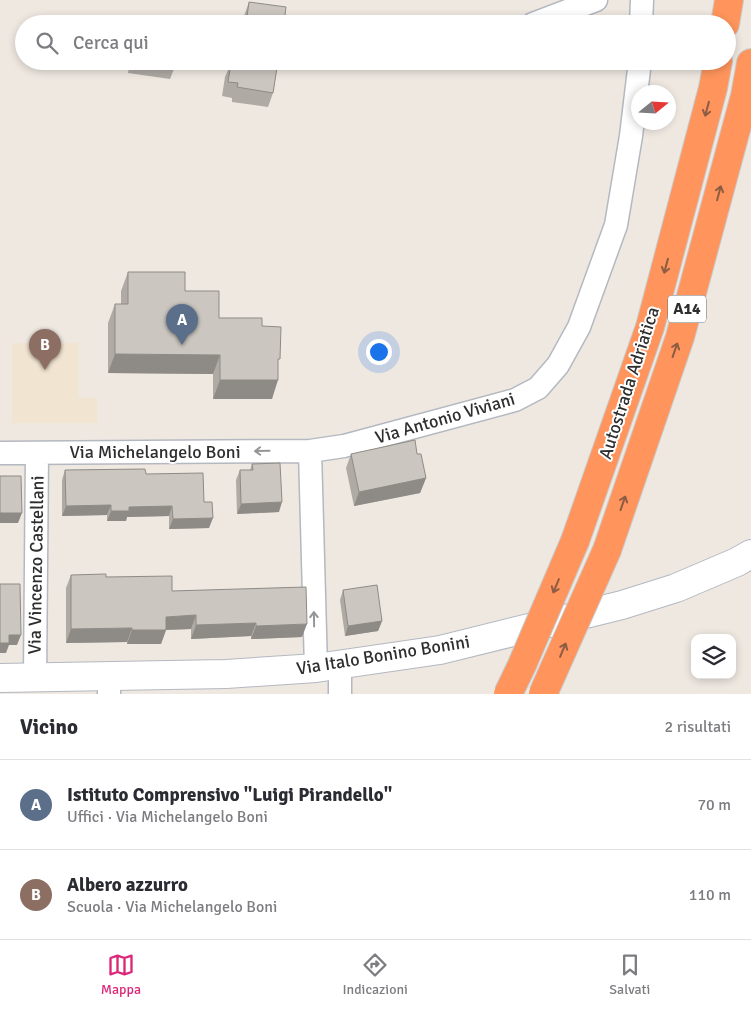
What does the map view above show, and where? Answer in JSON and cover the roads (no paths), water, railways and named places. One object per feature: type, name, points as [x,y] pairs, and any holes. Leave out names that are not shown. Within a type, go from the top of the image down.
[{"type":"highway","points":[[726,15],[729,0]]},
{"type":"highway","name":"Autostrada Adriatica","points":[[543,694],[607,550],[680,337],[745,96],[751,63]]},
{"type":"highway","name":"Autostrada Adriatica","points":[[508,694],[575,541],[650,327],[716,70]]},
{"type":"main road","name":"Via Italo Bonino Bonini","points":[[0,678],[35,678],[109,685],[328,667],[440,650],[622,605],[676,588],[751,554]]},
{"type":"street","points":[[557,15],[596,0]]},
{"type":"street","points":[[641,15],[642,0]]},
{"type":"street","name":"Via Antonio Viviani","points":[[310,451],[344,446],[515,400],[538,388],[558,365],[579,327],[616,225],[631,136],[639,70]]},
{"type":"street","points":[[310,451],[328,667],[340,694]]},
{"type":"street","name":"Via Michelangelo Boni","points":[[0,453],[310,451]]},
{"type":"street","name":"Via Vincenzo Castellani","points":[[35,678],[37,453]]},
{"type":"place","name":"Istituto Comprensivo \"Luigi Pirandello\"","points":[[182,345]]},
{"type":"place","name":"Albero azzurro","points":[[45,370]]}]
